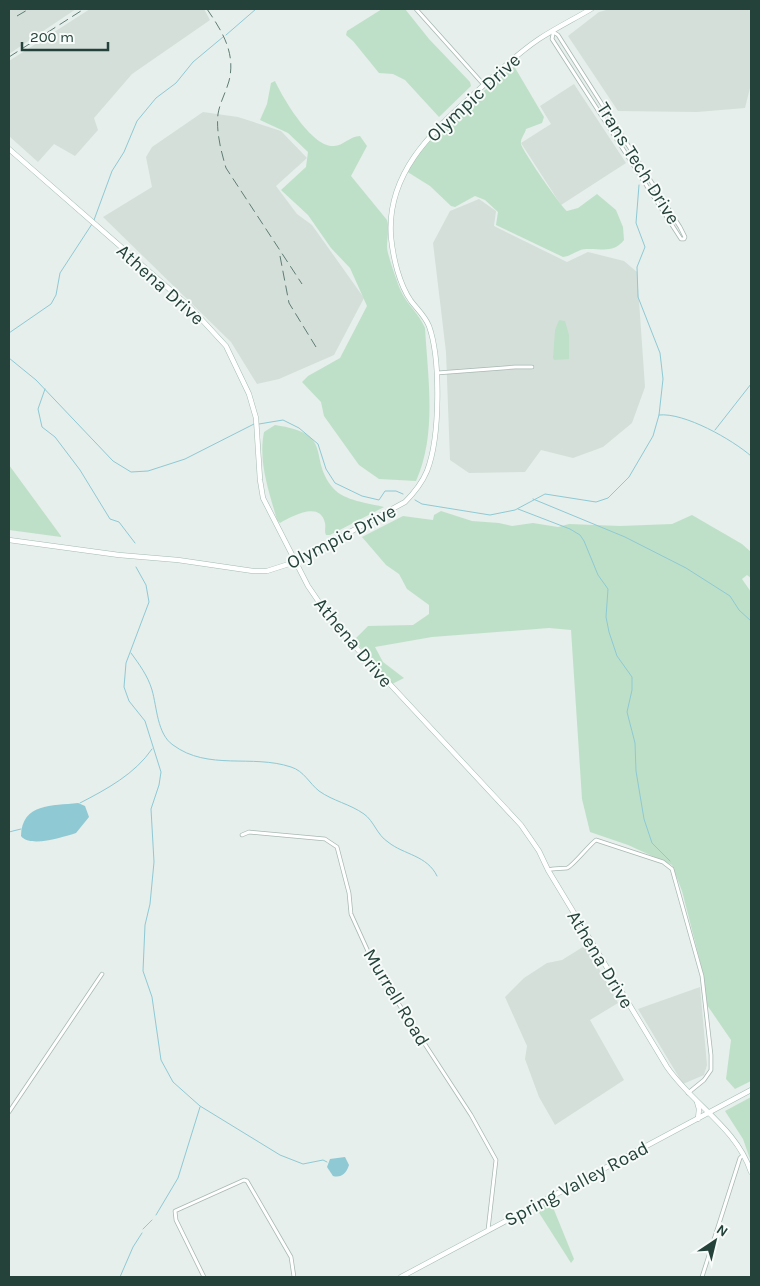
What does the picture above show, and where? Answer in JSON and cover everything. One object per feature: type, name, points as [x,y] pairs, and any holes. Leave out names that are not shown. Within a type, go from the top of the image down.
[{"type":"street","points":[[416,9],[484,85]]},
{"type":"street","name":"Olympic Drive","points":[[9,540],[253,571],[275,569],[295,562],[405,502],[416,490],[426,473],[432,452],[436,417],[437,373],[428,324],[407,294],[391,236],[392,215],[403,175],[424,141],[484,85],[528,47],[591,9]]},
{"type":"street","name":"Trans Tech Drive","points":[[552,32],[558,35],[622,134],[665,202],[685,237],[684,240],[681,240],[617,137],[552,39],[552,32]]},
{"type":"street","points":[[617,137],[622,134]]},
{"type":"street","name":"Athena Drive","points":[[9,149],[191,308],[226,346],[248,394],[256,418],[263,498],[314,597],[334,624],[520,825],[539,851],[548,870],[652,1045],[687,1094],[717,1120],[744,1154],[751,1172]]},
{"type":"street","points":[[638,171],[644,168]]},
{"type":"street","points":[[660,205],[665,202]]},
{"type":"street","points":[[437,373],[515,366],[532,367]]},
{"type":"street","name":"Murrell Road","points":[[242,835],[249,832],[325,838],[337,847],[350,893],[351,914],[376,969],[471,1115],[496,1160],[488,1230]]},
{"type":"street","points":[[548,870],[568,868],[573,865],[586,848],[596,840],[663,862],[672,869],[702,976],[711,1055],[711,1070],[704,1080],[687,1094]]},
{"type":"street","points":[[9,1112],[102,974]]},
{"type":"street","name":"Spring Valley Road","points":[[403,1277],[751,1090]]},
{"type":"street","points":[[696,1101],[699,1109],[698,1118]]},
{"type":"street","points":[[717,1120],[717,1114],[721,1106]]},
{"type":"street","points":[[702,1277],[740,1158],[744,1154]]},
{"type":"street","points":[[204,1277],[175,1217],[176,1211],[247,1180],[291,1257],[294,1277]]},
{"type":"shaded area","points":[[9,9],[76,9],[9,54]]},
{"type":"shaded area","points":[[90,9],[204,9],[210,20],[132,74],[94,118],[98,130],[75,156],[54,144],[38,162],[9,136],[9,61]]},
{"type":"shaded area","points":[[610,9],[751,9],[751,84],[745,108],[697,112],[618,111],[568,36],[599,12]]},
{"type":"shaded area","points":[[574,84],[626,163],[561,205],[521,143],[551,124],[540,106]]},
{"type":"shaded area","points":[[203,112],[238,117],[281,131],[307,158],[276,186],[297,214],[312,225],[364,298],[334,355],[279,379],[257,384],[231,342],[103,217],[152,187],[146,157],[152,147]]},
{"type":"shaded area","points":[[479,199],[496,211],[494,226],[567,262],[588,252],[624,261],[637,272],[645,387],[632,423],[603,447],[573,458],[541,450],[525,472],[469,473],[450,460],[446,352],[433,243],[450,211]]},
{"type":"shaded area","points":[[586,945],[618,1003],[590,1020],[624,1080],[555,1125],[539,1097],[525,1059],[527,1046],[505,997],[524,978],[547,963],[562,960]]},
{"type":"shaded area","points":[[700,987],[707,1065],[704,1075],[683,1084],[638,1009]]},
{"type":"green space","points":[[382,9],[405,9],[429,39],[470,82],[471,86],[439,117],[405,80],[393,74],[379,73],[346,35],[347,31]]},
{"type":"green space","points":[[514,66],[544,117],[542,123],[526,129],[521,142],[523,148],[567,211],[578,208],[597,194],[616,210],[623,227],[624,240],[616,247],[611,249],[583,249],[563,257],[496,225],[498,212],[485,200],[475,196],[455,207],[451,206],[430,186],[406,171],[426,142]]},
{"type":"green space","points":[[275,81],[291,110],[317,139],[325,144],[334,146],[360,136],[367,146],[351,176],[387,220],[387,250],[400,289],[425,328],[430,406],[429,425],[423,463],[416,481],[379,479],[359,465],[324,416],[321,402],[302,382],[308,376],[340,358],[367,306],[350,268],[331,248],[308,215],[281,190],[306,167],[308,152],[288,133],[260,120],[267,104],[271,83]]},
{"type":"green space","points":[[559,320],[565,321],[569,335],[569,359],[554,360],[555,330]]},
{"type":"green space","points":[[275,425],[306,434],[313,441],[326,477],[338,492],[350,499],[384,507],[330,535],[326,535],[325,523],[322,516],[317,512],[311,511],[298,514],[280,523],[277,520],[268,487],[262,454],[264,432]]},
{"type":"green space","points":[[9,465],[61,536],[61,537],[9,530]]},
{"type":"green space","points":[[441,511],[472,521],[512,526],[533,523],[558,527],[569,524],[620,526],[672,524],[692,515],[742,544],[751,552],[751,578],[747,575],[742,579],[751,592],[751,1081],[735,1089],[726,1079],[731,1040],[707,1005],[701,965],[682,891],[672,865],[628,845],[590,832],[582,799],[571,630],[549,628],[432,637],[375,647],[383,662],[404,678],[392,684],[354,640],[368,626],[413,625],[429,614],[429,605],[407,589],[399,574],[386,565],[362,537],[403,516],[433,520],[434,515]]},
{"type":"green space","points":[[751,1097],[751,1162],[743,1139],[725,1111]]},
{"type":"green space","points":[[550,1200],[574,1259],[571,1263],[536,1208]]},
{"type":"water","points":[[78,803],[85,806],[89,817],[76,833],[39,841],[32,841],[21,836],[27,817],[33,812],[49,806]]},
{"type":"water","points":[[345,1157],[349,1165],[346,1171],[341,1176],[333,1176],[327,1167],[330,1159]]},
{"type":"waterway","points":[[226,35],[256,9]]},
{"type":"waterway","points":[[94,220],[112,171],[124,152],[137,121],[156,98],[176,83],[193,62],[223,37]]},
{"type":"waterway","points":[[415,500],[422,504],[490,515],[515,510],[545,494],[596,502],[608,498],[629,477],[653,436],[659,415],[663,379],[660,353],[638,297],[637,267],[645,247],[636,223],[639,185]]},
{"type":"waterway","points":[[9,333],[51,304],[56,295],[60,273],[92,224]]},
{"type":"waterway","points":[[9,358],[36,380],[113,461],[131,472],[148,471],[185,459],[254,424]]},
{"type":"waterway","points":[[715,430],[751,384]]},
{"type":"waterway","points":[[45,389],[38,409],[42,427],[55,437],[80,470],[110,519],[119,522],[135,543]]},
{"type":"waterway","points":[[659,415],[681,418],[708,428],[733,442],[751,456]]},
{"type":"waterway","points":[[259,424],[283,420],[299,428],[318,444],[326,469],[335,483],[362,496],[379,500],[385,491],[396,491],[403,494]]},
{"type":"waterway","points":[[533,499],[625,537],[686,568],[730,596],[739,610],[751,621]]},
{"type":"waterway","points":[[518,509],[570,529],[580,535],[598,575],[608,589],[606,617],[609,632],[617,656],[632,677],[632,690],[627,712],[635,743],[636,771],[644,819],[652,843],[670,861]]},
{"type":"waterway","points":[[136,567],[146,585],[149,602],[126,663],[124,687],[129,701],[145,721],[161,772],[151,809],[154,862],[150,904],[145,925],[143,971],[152,997],[161,1060],[173,1082],[200,1106],[280,1155],[303,1164],[323,1160],[327,1162]]},
{"type":"waterway","points":[[131,653],[148,680],[158,720],[164,734],[173,745],[201,758],[276,763],[296,769],[319,791],[364,814],[384,839],[421,859],[433,869],[437,876]]},
{"type":"waterway","points":[[80,803],[129,773],[152,749]]},
{"type":"waterway","points":[[9,832],[21,829]]},
{"type":"waterway","points":[[156,1215],[178,1178],[200,1107]]},
{"type":"waterway","points":[[143,1229],[152,1220]]},
{"type":"waterway","points":[[120,1277],[133,1247],[142,1233]]},
{"type":"railway","points":[[17,16],[29,9]]},
{"type":"railway","points":[[9,57],[84,9]]},
{"type":"railway","points":[[207,9],[222,34],[231,61],[229,81],[218,114],[219,141],[226,168],[302,284]]},
{"type":"railway","points":[[280,256],[289,303],[316,347]]}]
